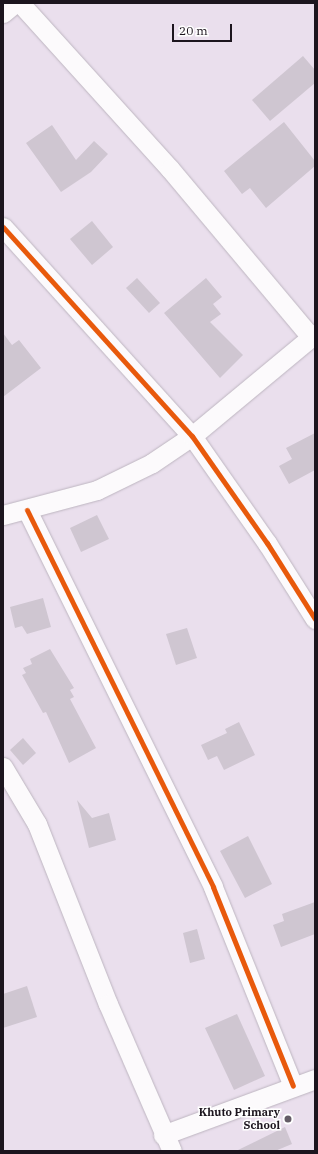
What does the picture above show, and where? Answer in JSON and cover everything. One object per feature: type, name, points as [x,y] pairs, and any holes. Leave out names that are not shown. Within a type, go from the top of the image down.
[{"type":"street","points":[[3,14],[15,3]]},
{"type":"street","points":[[3,515],[27,510],[97,490],[152,463],[192,436],[313,335],[170,169],[20,3]]},
{"type":"street","points":[[3,227],[192,436],[267,543],[315,619]]},
{"type":"street","points":[[27,510],[213,887],[293,1086]]},
{"type":"street","points":[[3,767],[37,824],[167,1143],[293,1086],[315,1079]]},
{"type":"building","points":[[303,56],[315,70],[315,83],[270,121],[252,100]]},
{"type":"building","points":[[284,122],[315,161],[315,166],[266,208],[250,188],[242,194],[224,171]]},
{"type":"building","points":[[52,125],[76,160],[94,141],[108,154],[91,172],[61,192],[26,143]]},
{"type":"building","points":[[92,221],[113,247],[92,265],[70,239]]},
{"type":"building","points":[[137,278],[160,303],[149,313],[126,288]]},
{"type":"building","points":[[206,278],[222,297],[213,304],[221,314],[210,322],[243,355],[220,378],[164,313]]},
{"type":"building","points":[[3,333],[12,345],[19,340],[41,368],[3,397]]},
{"type":"building","points":[[315,433],[315,470],[289,484],[279,466],[292,459],[286,448]]},
{"type":"building","points":[[97,515],[109,539],[81,552],[70,528]]},
{"type":"building","points":[[43,598],[51,627],[27,634],[22,626],[15,628],[10,607]]},
{"type":"building","points":[[187,628],[197,658],[176,665],[166,634]]},
{"type":"building","points":[[50,649],[74,688],[70,690],[74,697],[70,699],[96,748],[69,763],[46,712],[43,713],[22,675],[26,673],[23,668],[32,664],[30,659]]},
{"type":"building","points":[[239,722],[255,755],[224,770],[217,756],[208,760],[201,745],[227,733],[225,729]]},
{"type":"building","points":[[23,738],[36,753],[23,765],[10,750]]},
{"type":"building","points":[[77,800],[92,818],[109,813],[116,840],[89,848]]},
{"type":"building","points":[[248,836],[272,884],[245,898],[220,851]]},
{"type":"building","points":[[315,902],[315,934],[281,947],[273,925],[284,921],[282,914]]},
{"type":"building","points":[[197,929],[205,959],[190,963],[183,933]]},
{"type":"building","points":[[27,986],[37,1017],[3,1028],[3,994]]},
{"type":"building","points":[[237,1014],[265,1076],[234,1090],[205,1028]]},
{"type":"building","points":[[285,1127],[292,1144],[275,1151],[236,1151]]},
{"type":"cycle path","points":[[3,227],[192,436],[267,543],[315,619]]},
{"type":"cycle path","points":[[27,510],[213,887],[293,1086]]},
{"type":"place","name":"Khuto Primary School","points":[[288,1119]]}]
